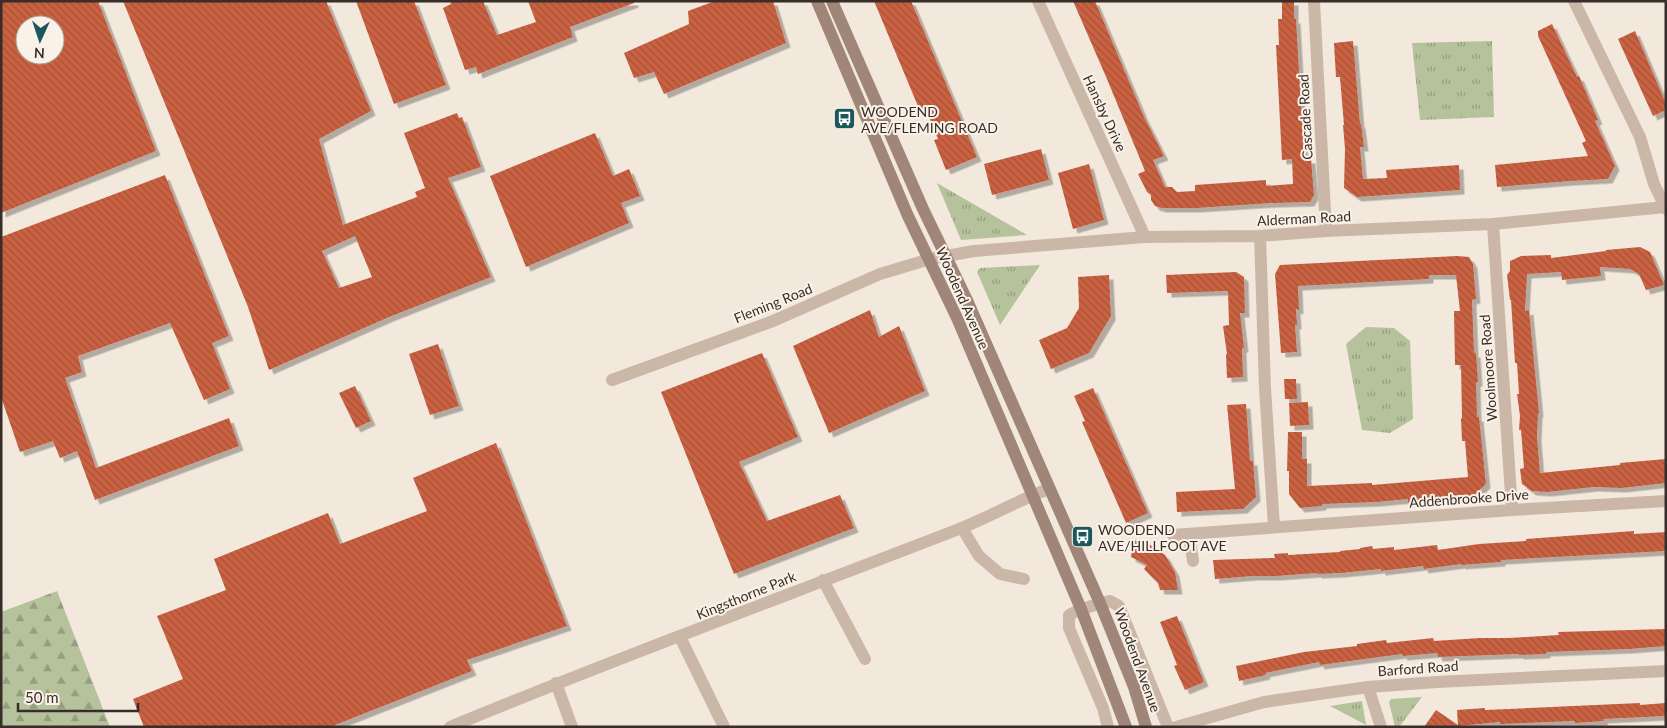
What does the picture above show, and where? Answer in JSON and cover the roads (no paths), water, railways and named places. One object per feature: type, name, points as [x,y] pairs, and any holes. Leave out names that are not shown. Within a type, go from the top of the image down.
[{"type":"street","name":"Woodend Avenue","points":[[817,1],[908,216],[957,318],[1081,609],[1126,727]]},
{"type":"street","name":"Woodend Avenue","points":[[832,1],[1100,603],[1134,687],[1146,727]]},
{"type":"street","name":"Hansby Drive","points":[[1038,1],[1145,237]]},
{"type":"street","name":"Cascade Road","points":[[1314,1],[1326,231]]},
{"type":"street","points":[[1574,1],[1640,137],[1660,183],[1665,208]]},
{"type":"street","name":"Alderman Road","points":[[946,256],[974,251],[1145,237],[1260,236],[1326,231],[1493,224],[1665,208]]},
{"type":"street","name":"Woolmoore Road","points":[[1493,224],[1512,510]]},
{"type":"street","points":[[1260,236],[1274,527]]},
{"type":"street","name":"Fleming Road","points":[[612,380],[773,321],[880,274],[946,256]]},
{"type":"street","name":"Kingsthorne Park","points":[[450,727],[556,683],[962,528],[1031,495],[1049,489]]},
{"type":"street","name":"Addenbrooke Drive","points":[[1173,535],[1512,510],[1666,501]]},
{"type":"street","points":[[962,528],[979,556],[1000,574],[1024,579]]},
{"type":"street","points":[[1189,534],[1192,561]]},
{"type":"street","points":[[823,580],[865,659]]},
{"type":"street","name":"Woodend Avenue","points":[[1100,603],[1110,601],[1119,606],[1168,727]]},
{"type":"street","points":[[1100,603],[1068,615],[1069,628],[1103,708],[1108,727]]},
{"type":"street","points":[[680,637],[724,727]]},
{"type":"street","name":"Barford Road","points":[[1176,727],[1264,702],[1368,687],[1666,671]]},
{"type":"street","points":[[556,683],[572,727]]},
{"type":"street","points":[[1368,687],[1381,727]]},
{"type":"place","name":"WOODEND AVE/FLEMING ROAD","points":[[845,119]]},
{"type":"place","name":"WOODEND AVE/HILLFOOT AVE","points":[[1082,537]]}]
